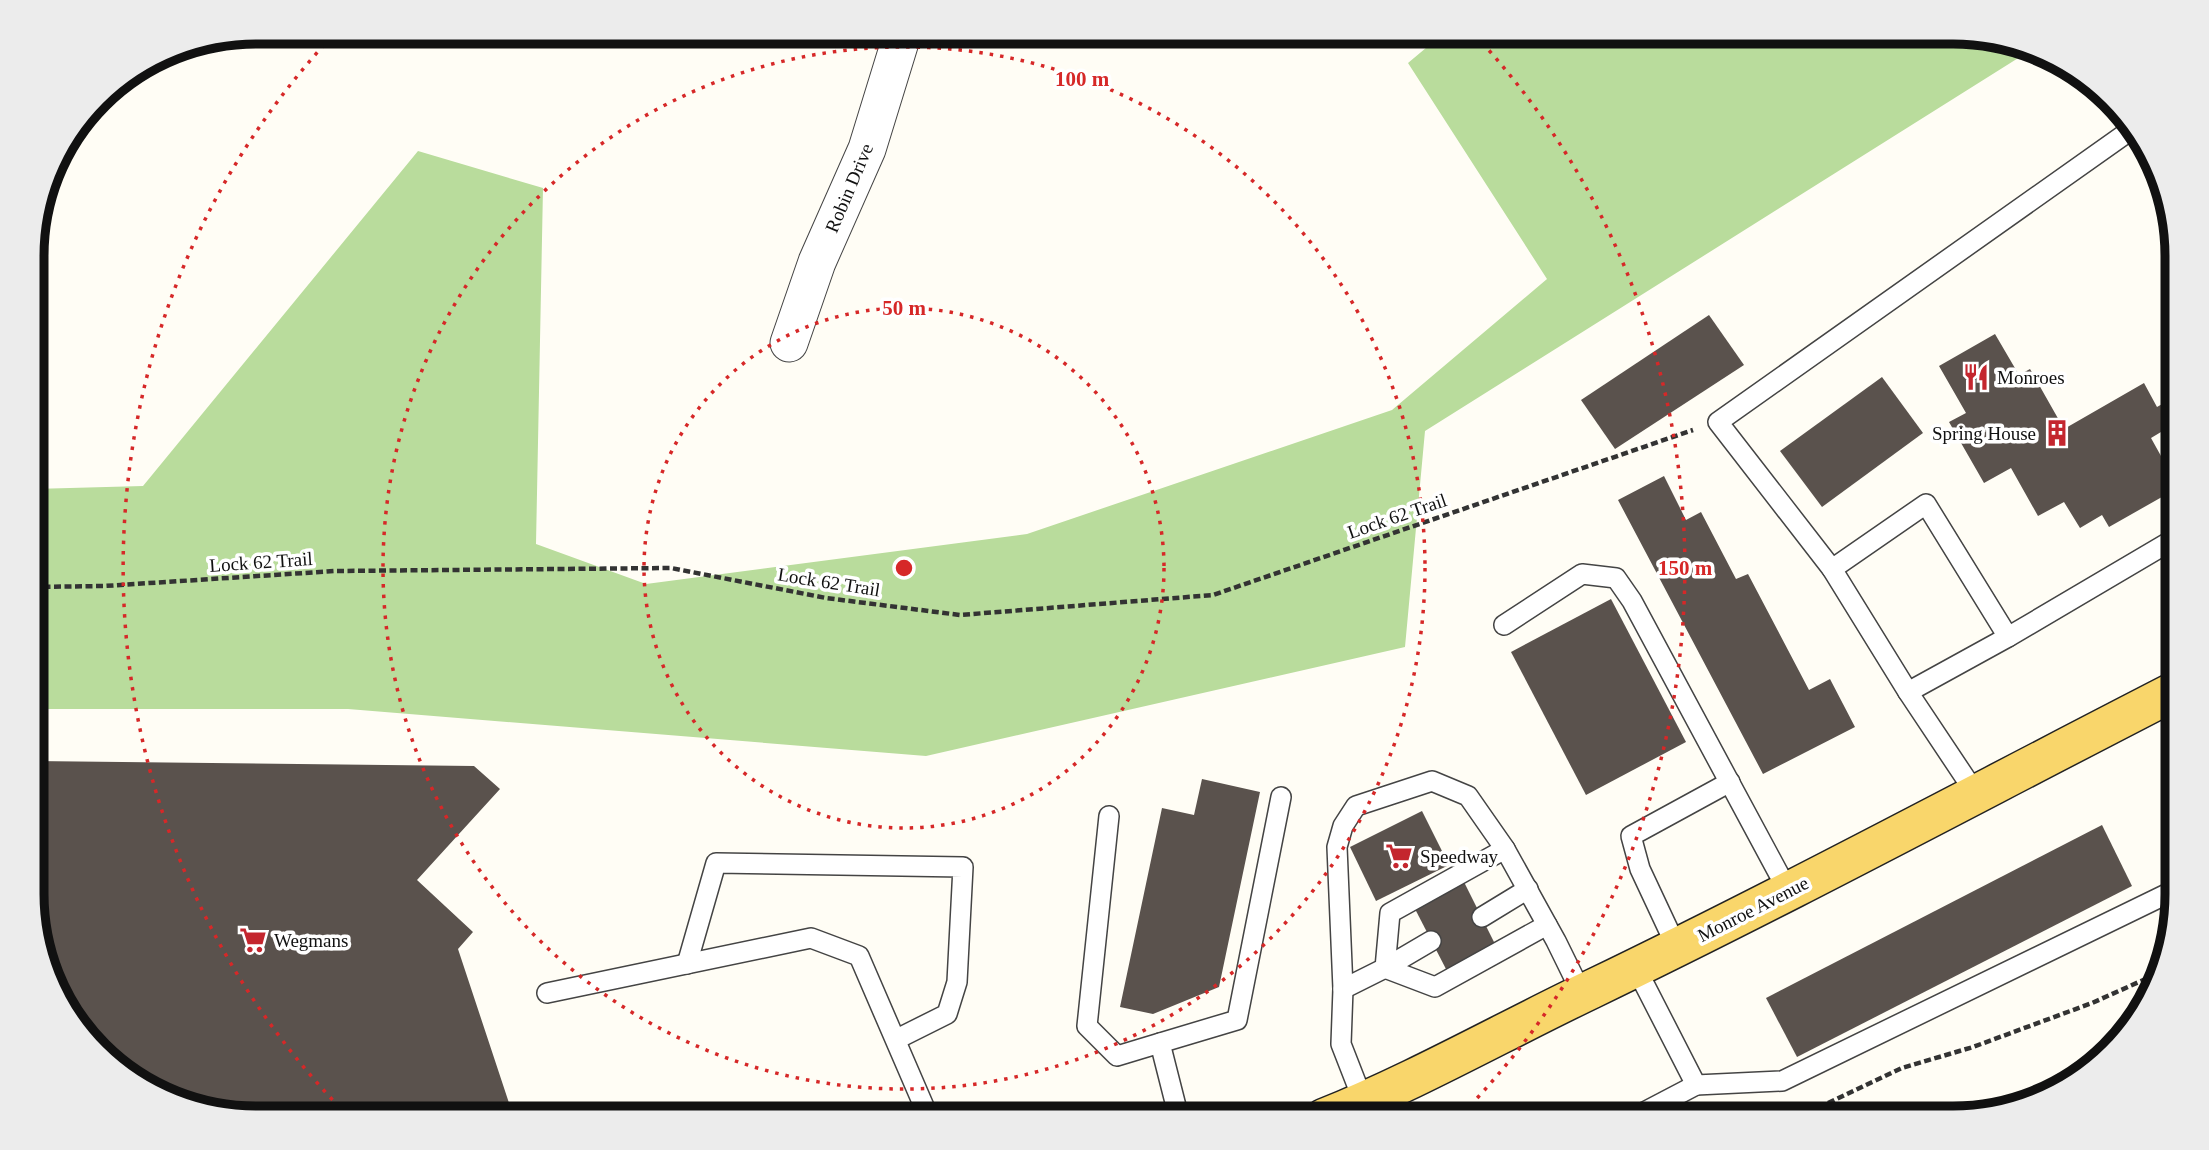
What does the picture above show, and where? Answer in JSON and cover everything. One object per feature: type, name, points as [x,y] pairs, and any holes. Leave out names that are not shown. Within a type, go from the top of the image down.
[{"type":"main road","name":"Monroe Avenue","points":[[1356,1106],[1677,948],[2165,696]]},
{"type":"street","name":"Robin Drive","points":[[789,343],[817,262],[867,149],[899,44]]},
{"type":"lane","points":[[1976,794],[1908,692],[1832,569],[1718,422],[2126,134]]},
{"type":"lane","points":[[1832,569],[1926,504],[2008,637]]},
{"type":"lane","points":[[1908,692],[2165,544]]},
{"type":"lane","points":[[1504,625],[1581,574],[1616,578],[1632,601],[1787,891]]},
{"type":"lane","points":[[1364,1103],[1341,1044],[1343,989],[1337,847],[1343,826],[1356,806],[1432,781],[1468,796],[1505,849],[1582,994]]},
{"type":"lane","points":[[1677,948],[1640,869],[1631,836],[1730,782]]},
{"type":"lane","points":[[1109,816],[1087,1026],[1117,1056],[1237,1020],[1281,797]]},
{"type":"lane","points":[[1385,968],[1391,913],[1505,849]]},
{"type":"lane","points":[[687,964],[716,863],[963,867],[957,982],[947,1014],[897,1039]]},
{"type":"lane","points":[[1482,917],[1528,889]]},
{"type":"lane","points":[[1655,1106],[1696,1084],[1782,1081],[2165,895]]},
{"type":"lane","points":[[1385,968],[1435,987],[1547,925]]},
{"type":"lane","points":[[547,993],[811,938],[859,956],[924,1106]]},
{"type":"lane","points":[[1343,989],[1431,941]]},
{"type":"lane","points":[[1636,968],[1696,1084]]},
{"type":"lane","points":[[1160,1043],[1176,1106]]},
{"type":"path","name":"Lock 62 Trail","points":[[44,587],[104,586],[335,571],[671,568],[826,598],[960,615],[1213,595],[1718,422]]},
{"type":"path","points":[[1822,1106],[1902,1068],[1973,1047],[2092,1003],[2147,978]]},
{"type":"green space","points":[[1431,44],[1967,44],[2022,56],[1425,431],[1405,647],[926,756],[348,709],[44,709],[44,489],[143,486],[418,151],[543,188],[536,544],[646,584],[1027,534],[1392,410],[1547,279],[1408,63]]},
{"type":"building","points":[[1709,315],[1744,365],[1615,449],[1581,400]]},
{"type":"building","name":"Spring House","points":[[1995,334],[2019,375],[2030,369],[2064,429],[2144,383],[2157,407],[2165,402],[2165,430],[2151,438],[2165,463],[2165,495],[2109,527],[2102,515],[2080,528],[2064,502],[2038,516],[2011,468],[1984,483],[1949,422],[1966,413],[1939,366]]},
{"type":"building","points":[[1882,377],[1923,433],[1822,507],[1780,451]]},
{"type":"building","points":[[1664,476],[1686,520],[1701,512],[1736,579],[1748,574],[1809,690],[1830,679],[1855,727],[1763,774],[1618,500]]},
{"type":"building","points":[[1611,599],[1686,742],[1586,795],[1511,652]]},
{"type":"building","name":"Wegmans","points":[[44,761],[474,766],[500,789],[417,880],[473,932],[458,949],[510,1106],[256,1106],[201,1099],[175,1090],[138,1070],[106,1044],[72,1000],[60,975],[51,949],[46,921]]},
{"type":"building","points":[[1202,779],[1260,792],[1219,987],[1153,1014],[1120,1007],[1162,808],[1194,815]]},
{"type":"building","name":"Speedway","points":[[1422,811],[1449,865],[1376,901],[1350,847]]},
{"type":"building","points":[[2102,825],[2132,886],[1797,1057],[1766,998]]},
{"type":"building","points":[[1464,882],[1496,946],[1447,971],[1414,907]]},
{"type":"place","name":"Monroes","points":[[1976,377]]},
{"type":"place","name":"Spring House","points":[[2057,433]]},
{"type":"place","name":"Speedway","points":[[1399,856]]},
{"type":"place","name":"Wegmans","points":[[253,940]]}]
